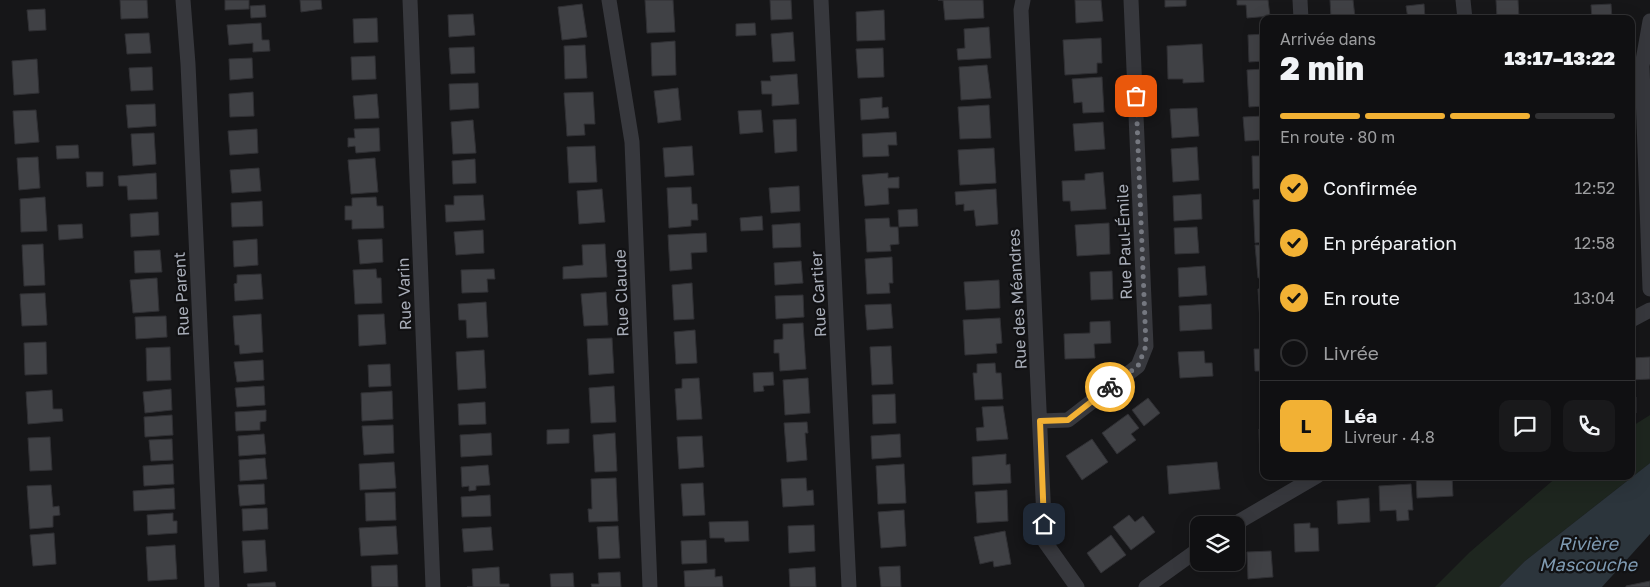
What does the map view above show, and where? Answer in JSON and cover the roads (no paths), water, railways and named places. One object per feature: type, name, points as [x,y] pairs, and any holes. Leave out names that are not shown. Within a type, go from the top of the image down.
[{"type":"street","name":"Rue Parent","points":[[183,0],[189,74],[212,587]]},
{"type":"street","name":"Rue Varin","points":[[410,0],[433,587]]},
{"type":"street","name":"Rue Claude","points":[[610,0],[632,142],[650,587]]},
{"type":"street","name":"Rue Cartier","points":[[822,0],[849,587]]},
{"type":"street","name":"Rue des Méandres","points":[[1023,0],[1021,10],[1045,542],[1077,587]]},
{"type":"street","name":"Rue Paul-Émile","points":[[1040,421],[1068,420],[1138,366],[1146,346],[1131,0]]},
{"type":"street","points":[[1300,0],[1301,15]]},
{"type":"street","points":[[1463,0],[1465,15]]},
{"type":"street","points":[[1649,28],[1642,66],[1650,289]]},
{"type":"street","points":[[1635,318],[1650,310]]},
{"type":"street","points":[[1245,518],[1310,480]]},
{"type":"street","points":[[1146,587],[1190,555]]},
{"type":"water","name":"Rivière Mascouche","points":[[1650,463],[1650,534],[1602,587],[1499,587],[1525,561],[1628,480],[1635,480],[1635,475]]}]
